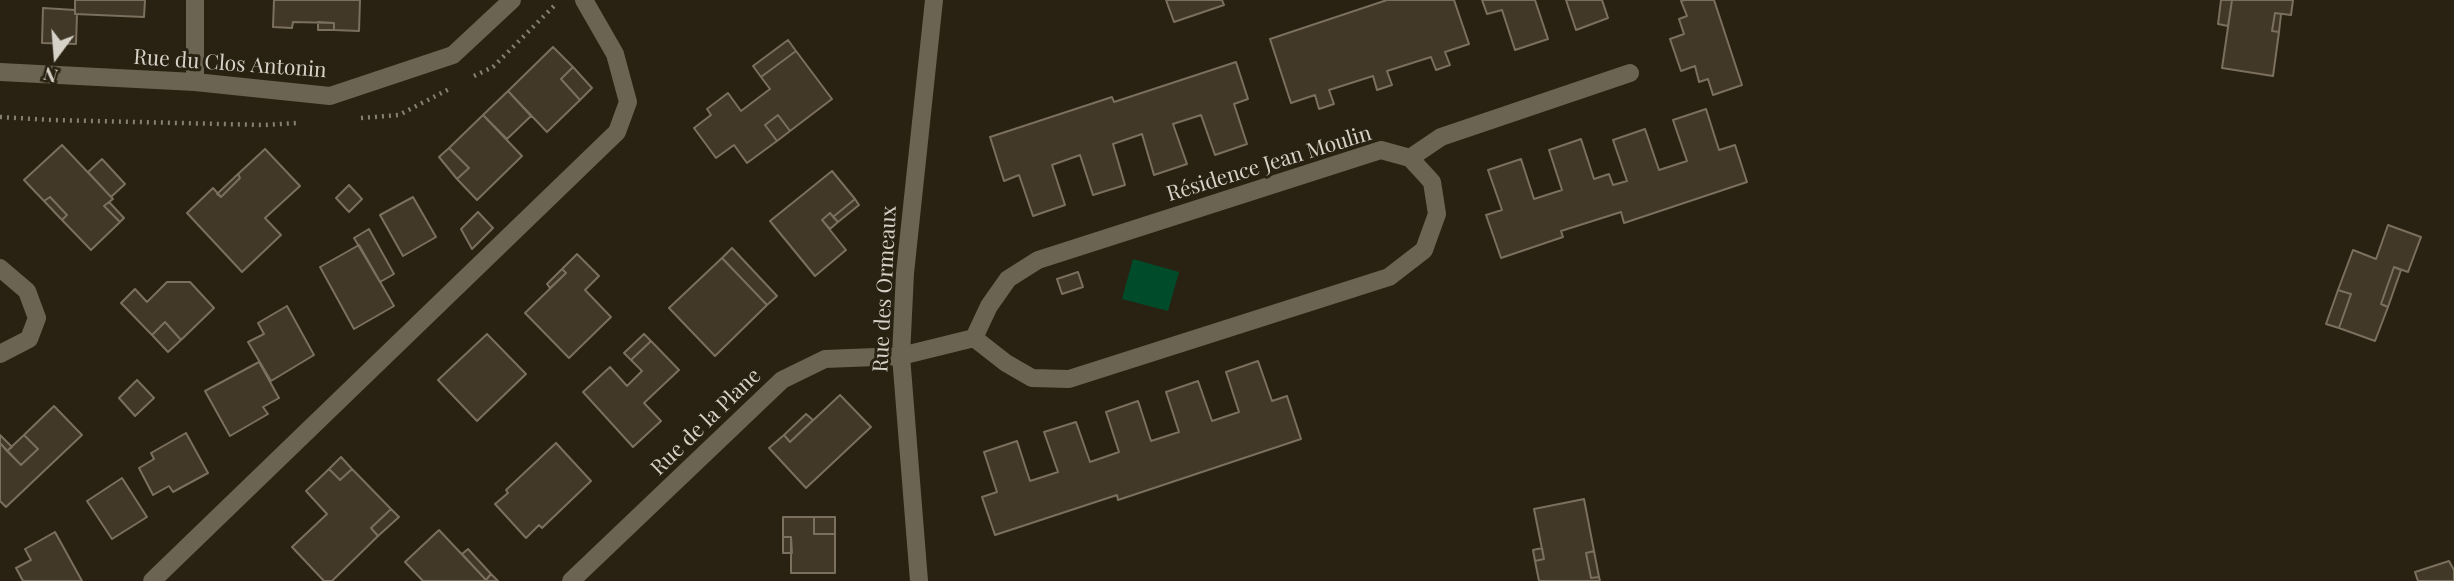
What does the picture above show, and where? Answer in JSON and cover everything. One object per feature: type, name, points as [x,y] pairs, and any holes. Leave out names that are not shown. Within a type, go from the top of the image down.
[{"type":"street","points":[[195,0],[195,82]]},
{"type":"street","name":"Rue du Clos Antonin","points":[[0,72],[195,82],[330,96],[453,55],[512,0]]},
{"type":"street","points":[[152,581],[617,132],[628,102],[615,54],[584,0]]},
{"type":"street","name":"Rue des Ormeaux","points":[[919,581],[901,356],[905,273],[934,0]]},
{"type":"street","points":[[974,338],[1006,363],[1032,378],[1069,379],[1389,277],[1424,250],[1437,214],[1432,183],[1410,158],[1441,137],[1630,72]]},
{"type":"street","name":"Résidence Jean Moulin","points":[[974,338],[989,306],[1008,279],[1038,260],[1381,150],[1410,158]]},
{"type":"street","points":[[0,268],[27,291],[37,318],[29,339],[0,354]]},
{"type":"street","name":"Rue de la Plane","points":[[571,581],[782,380],[825,359],[901,356],[974,338]]},
{"type":"green space","points":[[1133,259],[1179,272],[1168,311],[1122,299]]},
{"type":"building","points":[[75,0],[145,0],[144,17],[75,14]]},
{"type":"building","points":[[274,0],[360,0],[359,31],[334,30],[334,23],[293,22],[292,28],[273,27]]},
{"type":"building","points":[[1166,0],[1222,0],[1224,5],[1174,22]]},
{"type":"building","points":[[1387,0],[1454,0],[1469,44],[1445,52],[1450,65],[1436,70],[1431,57],[1387,71],[1392,85],[1377,90],[1373,76],[1329,90],[1334,104],[1319,109],[1315,95],[1291,103],[1270,39]]},
{"type":"building","points":[[1482,0],[1535,0],[1548,39],[1515,50],[1502,10],[1487,14]]},
{"type":"building","points":[[1566,0],[1602,0],[1608,18],[1576,30]]},
{"type":"building","points":[[1714,0],[1742,85],[1713,95],[1708,79],[1699,82],[1695,66],[1681,71],[1670,39],[1684,34],[1679,19],[1687,16],[1681,1]]},
{"type":"building","points":[[2221,0],[2232,0],[2228,26],[2218,24]]},
{"type":"building","points":[[2232,0],[2293,0],[2291,15],[2275,13],[2272,31],[2279,32],[2273,76],[2222,68]]},
{"type":"building","points":[[43,8],[75,10],[76,44],[42,43]]},
{"type":"building","points":[[2275,13],[2281,14],[2279,32],[2272,31]]},
{"type":"building","points":[[318,22],[334,23],[334,30],[318,30]]},
{"type":"building","points":[[788,40],[796,51],[761,77],[753,66]]},
{"type":"building","points":[[553,47],[573,67],[561,79],[580,100],[547,132],[508,91]]},
{"type":"building","points":[[796,51],[832,99],[790,131],[778,115],[765,125],[777,141],[747,163],[734,145],[716,158],[694,128],[711,115],[707,109],[728,93],[741,111],[770,89],[761,77]]},
{"type":"building","points":[[1236,62],[1248,99],[1234,104],[1247,144],[1215,155],[1201,115],[1173,124],[1187,164],[1154,175],[1142,134],[1113,144],[1125,185],[1093,195],[1080,155],[1052,165],[1065,205],[1033,216],[1019,175],[1004,181],[990,137],[1112,97],[1114,102]]},
{"type":"building","points":[[573,67],[592,88],[580,100],[561,79]]},
{"type":"building","points":[[508,91],[531,116],[507,139],[483,115]]},
{"type":"building","points":[[1706,109],[1719,150],[1735,145],[1747,182],[1624,223],[1621,212],[1561,231],[1563,237],[1501,258],[1486,215],[1502,210],[1488,170],[1521,159],[1534,199],[1562,190],[1549,150],[1581,139],[1594,179],[1609,174],[1613,185],[1627,181],[1613,140],[1645,129],[1659,170],[1687,161],[1673,120]]},
{"type":"building","points":[[483,115],[522,156],[477,200],[457,179],[469,168],[449,148]]},
{"type":"building","points":[[778,115],[790,131],[777,141],[765,125]]},
{"type":"building","points":[[62,145],[113,199],[104,206],[120,222],[91,250],[62,220],[67,215],[50,197],[44,201],[24,180]]},
{"type":"building","points":[[449,148],[469,168],[457,179],[439,157]]},
{"type":"building","points":[[265,149],[300,186],[265,218],[281,235],[242,272],[187,213],[213,188],[221,197],[240,178],[238,174]]},
{"type":"building","points":[[102,159],[125,184],[111,197],[88,172]]},
{"type":"building","points":[[832,171],[855,199],[833,217],[830,213],[822,220],[846,250],[815,276],[770,221]]},
{"type":"building","points":[[238,174],[240,178],[221,197],[217,194]]},
{"type":"building","points":[[349,185],[362,199],[349,212],[336,198]]},
{"type":"building","points":[[50,197],[67,215],[62,220],[44,201]]},
{"type":"building","points":[[413,197],[436,237],[403,256],[380,215]]},
{"type":"building","points":[[855,199],[859,205],[838,222],[833,217]]},
{"type":"building","points":[[109,202],[124,218],[120,222],[104,206]]},
{"type":"building","points":[[478,212],[493,228],[472,249],[461,229]]},
{"type":"building","points":[[830,213],[838,222],[830,229],[822,220]]},
{"type":"building","points":[[2388,225],[2421,237],[2408,272],[2394,267],[2381,304],[2388,307],[2375,341],[2339,328],[2351,294],[2338,290],[2353,250],[2376,259]]},
{"type":"building","points":[[369,229],[394,274],[380,282],[354,238]]},
{"type":"building","points":[[359,245],[394,306],[354,329],[320,267]]},
{"type":"building","points":[[732,248],[777,296],[767,305],[722,258]]},
{"type":"building","points":[[577,254],[599,276],[585,290],[611,317],[569,358],[525,313],[566,273],[562,269]]},
{"type":"building","points":[[722,258],[767,305],[715,356],[669,308]]},
{"type":"building","points":[[2394,267],[2401,270],[2388,307],[2381,304]]},
{"type":"building","points":[[562,269],[566,273],[550,288],[547,284]]},
{"type":"building","points":[[1078,272],[1083,287],[1062,294],[1057,279]]},
{"type":"building","points":[[167,282],[190,282],[214,308],[181,340],[165,322],[152,335],[121,303],[135,289],[147,302]]},
{"type":"building","points":[[2338,290],[2351,294],[2339,328],[2326,324]]},
{"type":"building","points":[[287,306],[314,355],[271,381],[248,342],[264,334],[258,323]]},
{"type":"building","points":[[165,322],[181,340],[168,352],[152,335]]},
{"type":"building","points":[[487,334],[526,374],[477,421],[438,380]]},
{"type":"building","points":[[644,334],[651,341],[631,360],[624,353]]},
{"type":"building","points":[[651,341],[679,370],[644,403],[661,421],[633,447],[583,392],[610,367],[627,386],[642,371],[631,360]]},
{"type":"building","points":[[1258,361],[1272,401],[1287,396],[1301,439],[1118,500],[1117,495],[995,535],[982,497],[997,492],[984,452],[1017,441],[1030,481],[1058,472],[1044,432],[1076,422],[1090,462],[1119,452],[1106,412],[1138,401],[1151,441],[1179,432],[1166,392],[1198,381],[1212,421],[1239,412],[1226,372]]},
{"type":"building","points":[[259,362],[279,398],[263,407],[268,414],[230,436],[205,391]]},
{"type":"building","points":[[137,380],[154,398],[135,416],[119,398]]},
{"type":"building","points":[[840,395],[871,427],[806,488],[769,448],[784,435],[790,442]]},
{"type":"building","points":[[54,406],[82,435],[6,507],[0,501],[0,443],[21,465],[38,449],[24,435]]},
{"type":"building","points":[[806,414],[813,420],[790,442],[784,435]]},
{"type":"building","points":[[186,433],[208,473],[173,492],[169,486],[153,495],[139,468],[154,459],[151,453]]},
{"type":"building","points":[[0,435],[12,447],[7,451],[0,443]]},
{"type":"building","points":[[24,435],[38,449],[21,465],[7,451]]},
{"type":"building","points":[[556,443],[591,481],[542,528],[539,525],[526,538],[495,504],[508,493],[506,490]]},
{"type":"building","points":[[341,457],[352,469],[340,480],[329,469]]},
{"type":"building","points":[[329,469],[340,480],[352,469],[391,509],[371,528],[378,536],[332,581],[324,581],[292,547],[327,514],[306,491]]},
{"type":"building","points":[[122,478],[147,517],[112,539],[87,501]]},
{"type":"building","points":[[1584,499],[1594,551],[1586,553],[1591,578],[1599,577],[1600,581],[1539,581],[1535,561],[1544,559],[1534,509]]},
{"type":"building","points":[[391,509],[399,517],[378,536],[371,528]]},
{"type":"building","points":[[783,517],[814,517],[814,534],[835,534],[835,573],[791,573],[791,537],[783,537]]},
{"type":"building","points":[[814,517],[835,517],[835,534],[814,534]]},
{"type":"building","points":[[439,530],[486,580],[491,574],[498,581],[423,581],[405,562]]},
{"type":"building","points":[[55,532],[82,581],[23,581],[16,568],[31,560],[25,549]]},
{"type":"building","points":[[783,537],[791,537],[792,553],[783,553]]},
{"type":"building","points":[[1542,548],[1544,559],[1535,561],[1533,550]]},
{"type":"building","points":[[468,549],[491,574],[486,580],[462,554]]},
{"type":"building","points":[[1594,551],[1599,577],[1591,578],[1586,553]]},
{"type":"building","points":[[2449,561],[2454,570],[2454,581],[2418,581],[2415,572]]}]
